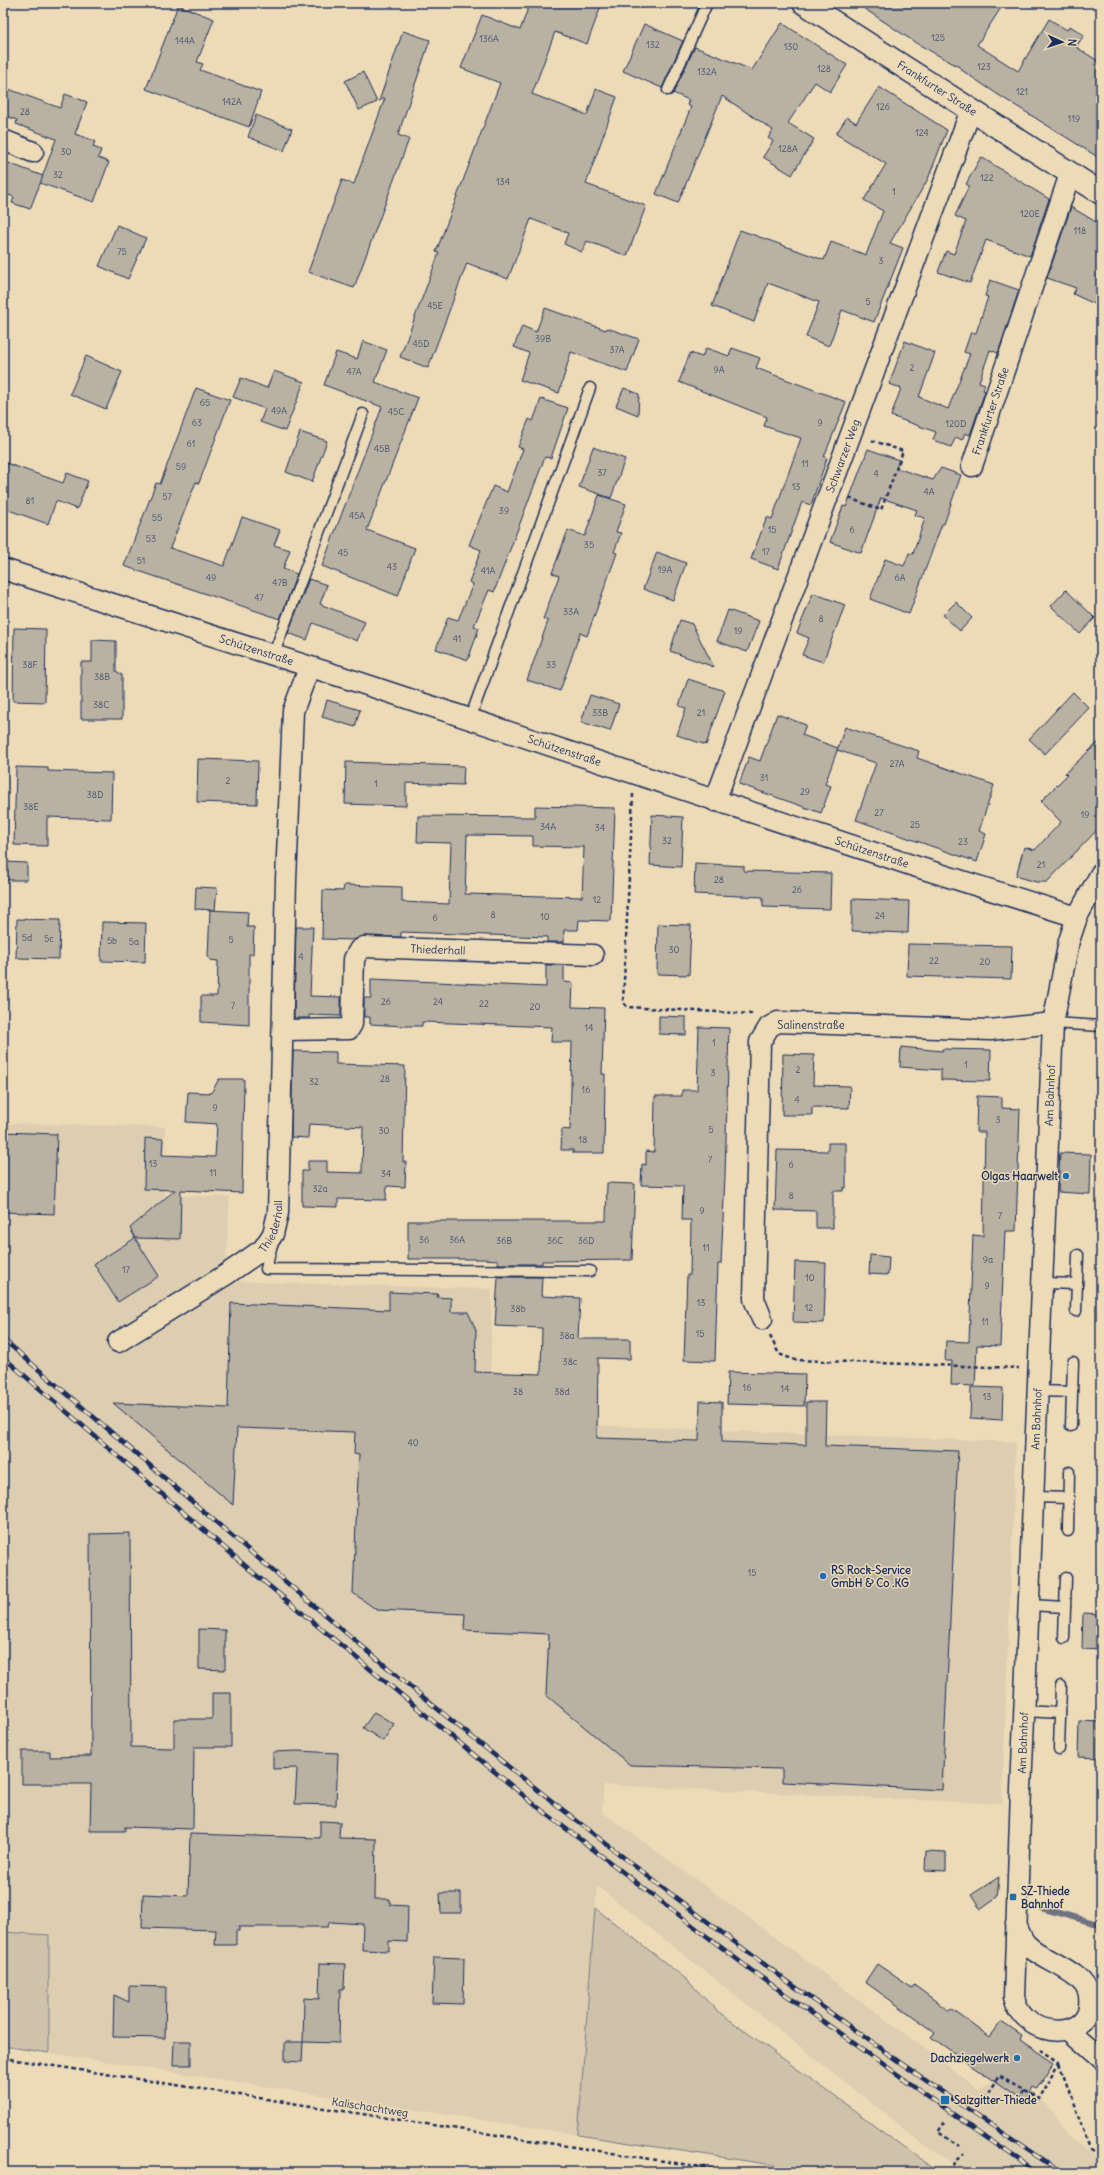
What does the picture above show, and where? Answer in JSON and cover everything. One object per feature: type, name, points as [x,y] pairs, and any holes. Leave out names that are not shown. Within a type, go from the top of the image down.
[{"type":"main road","name":"Frankfurter Straße","points":[[804,3],[1101,193]]},
{"type":"street","name":"Schwarzer Weg","points":[[715,801],[970,110]]},
{"type":"street","points":[[3,140],[33,152]]},
{"type":"street","name":"Frankfurter Straße","points":[[972,466],[1070,174]]},
{"type":"street","name":"Schützenstraße","points":[[3,569],[470,719],[911,865],[1077,917]]},
{"type":"street","name":"Thiederhall","points":[[118,1342],[227,1274],[263,1249],[275,1228],[278,1213],[286,880],[293,711],[309,668]]},
{"type":"street","points":[[1077,917],[1101,873]]},
{"type":"street","name":"Am Bahnhof","points":[[1016,1924],[1020,1936],[1028,1946],[1080,1980],[1086,1988],[1089,2004],[1086,2012],[1075,2026],[1068,2030],[1051,2032],[1041,2028],[1024,2016],[1015,2004],[1016,1924],[1024,1711],[1039,1391],[1053,1024],[1069,940],[1077,917]]},
{"type":"street","name":"Thiederhall","points":[[283,1030],[349,1029],[352,1024],[354,959],[359,950],[364,947],[593,955]]},
{"type":"street","name":"Salinenstraße","points":[[762,1319],[754,1299],[755,1187],[760,1042],[769,1026],[778,1022],[990,1030],[1053,1024]]},
{"type":"street","points":[[1068,2030],[1101,2059]]},
{"type":"lane","points":[[668,90],[707,3]]},
{"type":"lane","points":[[470,719],[590,388]]},
{"type":"lane","points":[[273,656],[363,414]]},
{"type":"lane","points":[[1053,1024],[1101,1026]]},
{"type":"lane","points":[[275,1228],[266,1269],[590,1270]]},
{"type":"lane","points":[[1076,1311],[1078,1255]]},
{"type":"lane","points":[[1043,1283],[1077,1284]]},
{"type":"lane","points":[[1071,1426],[1073,1362]]},
{"type":"lane","points":[[1039,1391],[1072,1392]]},
{"type":"lane","points":[[1068,1531],[1069,1472]]},
{"type":"lane","points":[[1034,1497],[1069,1498]]},
{"type":"lane","points":[[1064,1638],[1066,1578]]},
{"type":"lane","points":[[1029,1605],[1065,1607]]},
{"type":"lane","points":[[1059,1749],[1061,1686]]},
{"type":"lane","points":[[1024,1711],[1060,1713]]},
{"type":"path","points":[[830,491],[881,510],[903,451],[867,438]]},
{"type":"path","points":[[636,775],[633,791],[623,1002],[627,1008],[744,1012],[753,1014],[769,1026]]},
{"type":"path","points":[[762,1319],[779,1354],[796,1360],[1039,1369]]},
{"type":"path","points":[[1041,2028],[1037,2047],[1059,2062],[1090,2149],[1101,2157]]},
{"type":"path","name":"Kalischachtweg","points":[[3,2058],[734,2172]]},
{"type":"path","points":[[980,2104],[999,2076],[1038,2099],[1059,2062]]},
{"type":"path","points":[[1018,2100],[1024,2091]]},
{"type":"path","points":[[945,2122],[938,2132],[959,2146]]},
{"type":"path","points":[[949,2172],[955,2161],[964,2154]]},
{"type":"shaded area","points":[[3,1123],[165,1127],[164,1195],[230,1197],[225,1281],[492,1289],[490,1421],[1016,1442],[1002,1804],[604,1785],[602,1812],[745,1915],[979,2089],[993,2081],[1001,2070],[1045,2103],[1067,2136],[1101,2160],[1101,2172],[967,2172],[931,2150],[597,1886],[578,2135],[50,2053],[50,1935],[3,1931]]},
{"type":"shaded area","points":[[595,1908],[686,1979],[716,2010],[939,2172],[818,2172],[578,2135]]},
{"type":"shaded area","points":[[3,1932],[49,1935],[49,2053],[3,2046]]},
{"type":"building","points":[[530,3],[602,3],[587,44],[555,32],[532,94],[587,115],[596,89],[617,97],[586,184],[646,206],[627,256],[587,241],[582,252],[564,244],[568,233],[531,219],[508,279],[467,263],[428,368],[400,357],[439,253],[436,252],[500,83],[461,68],[482,15],[520,30]]},
{"type":"building","points":[[856,3],[1004,3],[977,45],[1018,71],[1049,19],[1067,30],[1070,26],[1084,35],[1076,47],[1101,63],[1101,159],[997,94],[960,69],[961,68],[916,43]]},
{"type":"building","points":[[178,5],[214,19],[197,62],[203,64],[200,70],[261,92],[249,127],[146,89]]},
{"type":"building","points":[[782,23],[847,65],[830,92],[815,82],[788,123],[814,139],[792,175],[763,157],[773,141],[768,138],[773,130],[722,96],[678,203],[656,194],[691,107],[687,105],[689,100],[673,93],[695,47],[752,70]]},
{"type":"building","points":[[644,24],[683,41],[662,88],[623,71]]},
{"type":"building","points":[[403,31],[430,40],[398,135],[409,139],[354,288],[308,272],[342,180],[354,184],[385,98],[379,101]]},
{"type":"building","points":[[363,72],[377,102],[359,110],[345,81]]},
{"type":"building","points":[[3,87],[60,108],[65,94],[87,102],[75,134],[95,141],[93,147],[101,150],[98,158],[109,162],[94,202],[40,183],[56,139],[16,124],[17,120],[3,115]]},
{"type":"building","points":[[879,87],[947,130],[928,179],[890,243],[903,248],[874,322],[842,310],[829,346],[806,337],[819,302],[768,283],[754,322],[712,306],[740,230],[824,260],[831,242],[866,255],[883,211],[864,200],[886,164],[836,134],[847,117],[856,123]]},
{"type":"building","points":[[256,115],[292,129],[284,151],[248,137]]},
{"type":"building","points":[[981,157],[1049,199],[1030,256],[986,240],[970,283],[938,272],[946,251],[954,254],[966,221],[955,216],[969,186],[966,184]]},
{"type":"building","points":[[3,161],[43,176],[30,209],[12,203],[14,197],[3,193]]},
{"type":"building","points":[[1071,207],[1101,225],[1101,307],[1073,294],[1076,288],[1047,278]]},
{"type":"building","points":[[117,225],[146,238],[128,279],[99,266]]},
{"type":"building","points":[[990,280],[1019,290],[998,353],[990,350],[979,382],[985,384],[983,390],[985,391],[970,435],[965,433],[962,440],[956,437],[951,447],[933,440],[936,432],[891,416],[901,388],[889,384],[905,341],[935,353],[919,397],[948,409],[970,354],[964,352],[971,332],[976,333],[988,297],[985,296]]},
{"type":"building","points":[[545,308],[606,330],[607,328],[639,339],[627,372],[571,352],[559,393],[520,380],[529,353],[514,347],[522,326],[536,332]]},
{"type":"building","points":[[363,341],[387,350],[375,382],[418,398],[367,530],[415,548],[398,596],[322,566],[382,407],[324,385],[336,352],[357,359]]},
{"type":"building","points":[[706,348],[729,356],[732,348],[760,358],[756,368],[846,402],[824,457],[827,458],[811,505],[802,502],[778,569],[751,559],[767,517],[772,519],[801,438],[764,426],[767,417],[679,382],[690,353],[702,357]]},
{"type":"building","points":[[86,356],[122,372],[106,409],[70,394]]},
{"type":"building","points":[[274,371],[304,382],[285,431],[260,422],[265,409],[233,397],[241,378],[267,388]]},
{"type":"building","points":[[196,388],[230,400],[199,483],[196,482],[170,548],[224,566],[242,517],[280,530],[274,545],[290,550],[283,569],[297,574],[280,619],[124,566],[156,483],[160,484]]},
{"type":"building","points":[[624,388],[639,394],[638,415],[616,406]]},
{"type":"building","points":[[541,399],[568,408],[551,458],[545,457],[494,592],[489,590],[474,626],[479,628],[468,660],[436,649],[448,617],[458,620],[473,584],[469,582],[481,550],[469,545],[493,486],[507,492],[523,449],[518,447],[529,419],[533,421]]},
{"type":"building","points":[[300,432],[327,441],[312,482],[286,472]]},
{"type":"building","points":[[593,447],[625,459],[611,498],[579,487]]},
{"type":"building","points":[[868,449],[899,460],[896,468],[933,480],[941,468],[961,475],[944,524],[942,524],[909,614],[870,599],[885,559],[904,566],[909,553],[913,554],[925,518],[915,515],[917,510],[881,498],[861,553],[830,542],[843,506],[846,507]]},
{"type":"building","points":[[3,462],[63,483],[67,473],[88,481],[77,509],[56,501],[48,524],[3,508]]},
{"type":"building","points":[[599,495],[626,504],[616,532],[621,533],[614,552],[617,553],[587,636],[580,633],[560,691],[527,680],[548,621],[543,619],[559,576],[552,573],[568,530],[585,536]]},
{"type":"building","points":[[657,552],[686,563],[673,600],[643,589]]},
{"type":"building","points":[[309,579],[327,585],[320,604],[365,622],[357,641],[313,623],[307,640],[288,633]]},
{"type":"building","points":[[1066,590],[1095,618],[1080,634],[1051,606]]},
{"type":"building","points":[[813,593],[845,605],[823,662],[802,655],[809,638],[797,633]]},
{"type":"building","points":[[956,602],[972,618],[960,631],[943,615]]},
{"type":"building","points":[[728,610],[759,621],[747,652],[717,641]]},
{"type":"building","points":[[680,620],[692,624],[714,667],[670,651]]},
{"type":"building","points":[[14,628],[46,629],[45,702],[13,701]]},
{"type":"building","points":[[92,640],[116,641],[116,671],[122,675],[122,719],[81,719],[81,662],[92,662]]},
{"type":"building","points":[[688,679],[725,691],[706,745],[677,735],[686,708],[679,706]]},
{"type":"building","points":[[1073,692],[1089,708],[1045,754],[1029,739]]},
{"type":"building","points":[[590,695],[619,704],[610,731],[581,722]]},
{"type":"building","points":[[327,700],[360,710],[355,727],[322,717]]},
{"type":"building","points":[[777,714],[806,725],[802,735],[838,748],[825,784],[831,786],[821,813],[739,784],[749,757],[760,761]]},
{"type":"building","points":[[845,727],[919,751],[917,758],[994,785],[979,831],[986,834],[977,862],[856,820],[876,763],[837,750]]},
{"type":"building","points":[[1101,740],[1101,826],[1047,882],[1036,882],[1016,876],[1024,847],[1035,850],[1061,822],[1041,801],[1067,775],[1065,773]]},
{"type":"building","points":[[198,759],[258,761],[257,804],[197,802]]},
{"type":"building","points":[[346,762],[464,766],[463,785],[406,783],[406,806],[345,804]]},
{"type":"building","points":[[16,767],[48,768],[48,771],[112,773],[111,819],[47,817],[47,846],[14,845]]},
{"type":"building","points":[[535,806],[615,808],[611,921],[579,920],[578,930],[564,930],[564,942],[547,942],[547,937],[401,932],[401,937],[364,936],[353,940],[322,939],[323,890],[343,891],[344,885],[402,887],[402,902],[449,904],[451,843],[417,842],[418,816],[535,817]],"holes":[[[467,835],[533,836],[533,846],[584,847],[582,897],[465,894]]]},
{"type":"building","points":[[652,815],[683,817],[681,867],[650,865]]},
{"type":"building","points":[[5,862],[27,863],[27,880],[5,880]]},
{"type":"building","points":[[695,863],[744,866],[744,871],[831,873],[830,909],[763,907],[763,897],[694,894]]},
{"type":"building","points":[[196,887],[217,888],[215,910],[195,909]]},
{"type":"building","points":[[852,899],[909,901],[908,933],[852,931]]},
{"type":"building","points":[[210,910],[248,912],[247,927],[254,927],[253,954],[249,954],[249,1025],[201,1022],[201,996],[217,996],[218,961],[210,960],[208,957]]},
{"type":"building","points":[[17,919],[60,920],[59,959],[16,958]]},
{"type":"building","points":[[102,922],[146,923],[145,962],[101,961]]},
{"type":"building","points":[[658,924],[691,925],[689,975],[657,974]]},
{"type":"building","points":[[296,927],[313,927],[310,996],[341,997],[341,1016],[309,1015],[309,1018],[294,1018]]},
{"type":"building","points":[[908,944],[1012,946],[1011,979],[907,976]]},
{"type":"building","points":[[546,965],[564,965],[564,982],[573,983],[572,1007],[604,1008],[602,1074],[605,1074],[604,1153],[573,1153],[573,1150],[561,1150],[562,1129],[570,1130],[572,1042],[551,1042],[552,1027],[422,1022],[422,1026],[403,1026],[370,1024],[370,1017],[364,1017],[364,998],[371,998],[371,979],[546,987]]},
{"type":"building","points":[[659,1016],[686,1017],[686,1035],[659,1034]]},
{"type":"building","points":[[699,1027],[729,1028],[725,1176],[721,1264],[718,1264],[715,1361],[684,1360],[687,1275],[690,1275],[691,1220],[682,1220],[683,1186],[641,1185],[642,1164],[646,1165],[646,1151],[654,1152],[655,1096],[682,1096],[682,1090],[697,1090]]},
{"type":"building","points":[[901,1047],[942,1051],[942,1049],[991,1050],[990,1081],[941,1080],[941,1070],[900,1067]]},
{"type":"building","points":[[293,1051],[336,1052],[336,1064],[405,1066],[403,1162],[406,1162],[405,1187],[387,1186],[386,1200],[338,1199],[338,1207],[302,1206],[302,1171],[308,1171],[308,1161],[327,1161],[327,1172],[362,1173],[363,1127],[309,1124],[308,1138],[291,1137]]},
{"type":"building","points":[[783,1054],[814,1055],[813,1085],[850,1086],[849,1108],[812,1107],[812,1115],[782,1115]]},
{"type":"building","points":[[219,1079],[244,1079],[242,1193],[181,1190],[180,1239],[135,1238],[130,1228],[175,1190],[144,1189],[145,1138],[163,1139],[162,1155],[215,1157],[217,1124],[186,1122],[188,1092],[211,1093]]},
{"type":"building","points":[[977,1096],[1002,1097],[1002,1108],[1020,1109],[1016,1231],[1005,1231],[1000,1346],[977,1345],[975,1386],[951,1385],[952,1361],[945,1361],[946,1341],[969,1342],[973,1235],[983,1236],[985,1132],[976,1132]]},
{"type":"building","points":[[3,1132],[57,1134],[54,1214],[3,1212]]},
{"type":"building","points":[[828,1143],[846,1143],[846,1188],[843,1188],[843,1191],[833,1191],[833,1228],[816,1228],[816,1211],[775,1210],[777,1150],[828,1151]]},
{"type":"building","points":[[1060,1153],[1091,1154],[1090,1194],[1058,1192]]},
{"type":"building","points":[[607,1183],[635,1184],[632,1260],[542,1261],[542,1264],[498,1264],[498,1260],[484,1259],[408,1259],[408,1221],[606,1221]]},
{"type":"building","points":[[135,1238],[159,1276],[118,1302],[94,1264]]},
{"type":"building","points":[[870,1255],[889,1257],[888,1275],[869,1274]]},
{"type":"building","points":[[795,1262],[826,1263],[824,1323],[793,1322]]},
{"type":"building","points":[[498,1277],[542,1277],[541,1296],[580,1298],[578,1339],[630,1339],[630,1359],[598,1358],[597,1438],[699,1441],[700,1401],[722,1402],[722,1442],[806,1445],[806,1402],[826,1402],[825,1446],[958,1451],[942,1790],[782,1782],[782,1769],[630,1765],[546,1695],[549,1634],[464,1630],[465,1614],[377,1610],[353,1593],[359,1455],[354,1454],[355,1432],[237,1428],[233,1505],[113,1403],[228,1408],[231,1303],[389,1310],[389,1292],[438,1294],[437,1297],[451,1298],[451,1312],[468,1312],[476,1330],[475,1372],[541,1374],[542,1328],[495,1326]]},
{"type":"building","points":[[728,1372],[805,1374],[804,1406],[727,1404]]},
{"type":"building","points":[[971,1387],[1003,1388],[1002,1420],[970,1418]]},
{"type":"building","points":[[130,1533],[131,1747],[174,1748],[174,1719],[212,1719],[212,1693],[231,1693],[231,1747],[194,1747],[193,1829],[125,1827],[125,1831],[90,1831],[91,1784],[22,1784],[22,1751],[50,1751],[50,1757],[91,1756],[90,1534]]},
{"type":"building","points":[[1083,1613],[1101,1614],[1101,1650],[1082,1649]]},
{"type":"building","points":[[199,1629],[225,1630],[225,1670],[199,1669]]},
{"type":"building","points":[[374,1712],[394,1724],[383,1741],[363,1728]]},
{"type":"building","points":[[1079,1721],[1101,1722],[1101,1758],[1078,1757]]},
{"type":"building","points":[[297,1751],[338,1753],[336,1805],[295,1804],[297,1768],[273,1769],[273,1752]]},
{"type":"building","points":[[320,1821],[340,1822],[339,1838],[376,1839],[375,1899],[390,1899],[390,1905],[408,1906],[407,1942],[389,1941],[389,1951],[362,1950],[363,1924],[330,1922],[328,1927],[239,1927],[239,1931],[236,1931],[236,1945],[215,1945],[216,1930],[142,1928],[143,1894],[188,1896],[190,1834],[320,1838]]},
{"type":"building","points":[[926,1851],[946,1852],[946,1871],[925,1870]]},
{"type":"building","points":[[999,1877],[997,1897],[980,1909],[971,1895]]},
{"type":"building","points":[[440,1893],[461,1893],[461,1913],[441,1913]]},
{"type":"building","points":[[434,1957],[464,1958],[463,2004],[432,2003]]},
{"type":"building","points":[[320,1963],[345,1964],[344,1989],[340,1989],[339,2043],[303,2042],[304,1998],[319,1999]]},
{"type":"building","points":[[877,1964],[912,1988],[914,1985],[949,2011],[951,2009],[990,2037],[1001,2022],[1022,2036],[1020,2040],[1054,2063],[1036,2090],[1032,2088],[1025,2102],[931,2037],[935,2032],[865,1982]]},
{"type":"building","points":[[129,1986],[166,1987],[165,2038],[113,2037],[114,1995],[129,2002]]},
{"type":"building","points":[[174,2041],[191,2041],[191,2065],[173,2065]]},
{"type":"building","points":[[285,2042],[303,2042],[302,2062],[285,2061]]},
{"type":"waterway","points":[[1041,1908],[1101,1925]]},
{"type":"railway","points":[[3,1339],[350,1636],[467,1733],[611,1848],[833,2015],[984,2121],[1061,2172]]},
{"type":"railway","points":[[3,1357],[256,1575],[535,1805],[751,1970],[1037,2172]]},
{"type":"place","name":"Olgas Haarwelt","points":[[1066,1176]]},
{"type":"place","name":"RS Rock-Service GmbH & Co .KG","points":[[823,1576]]},
{"type":"place","name":"SZ-Thiede Bahnhof","points":[[1013,1897]]},
{"type":"place","name":"Dachziegelwerk","points":[[1017,2058]]},
{"type":"place","name":"Salzgitter-Thiede","points":[[945,2100]]}]
